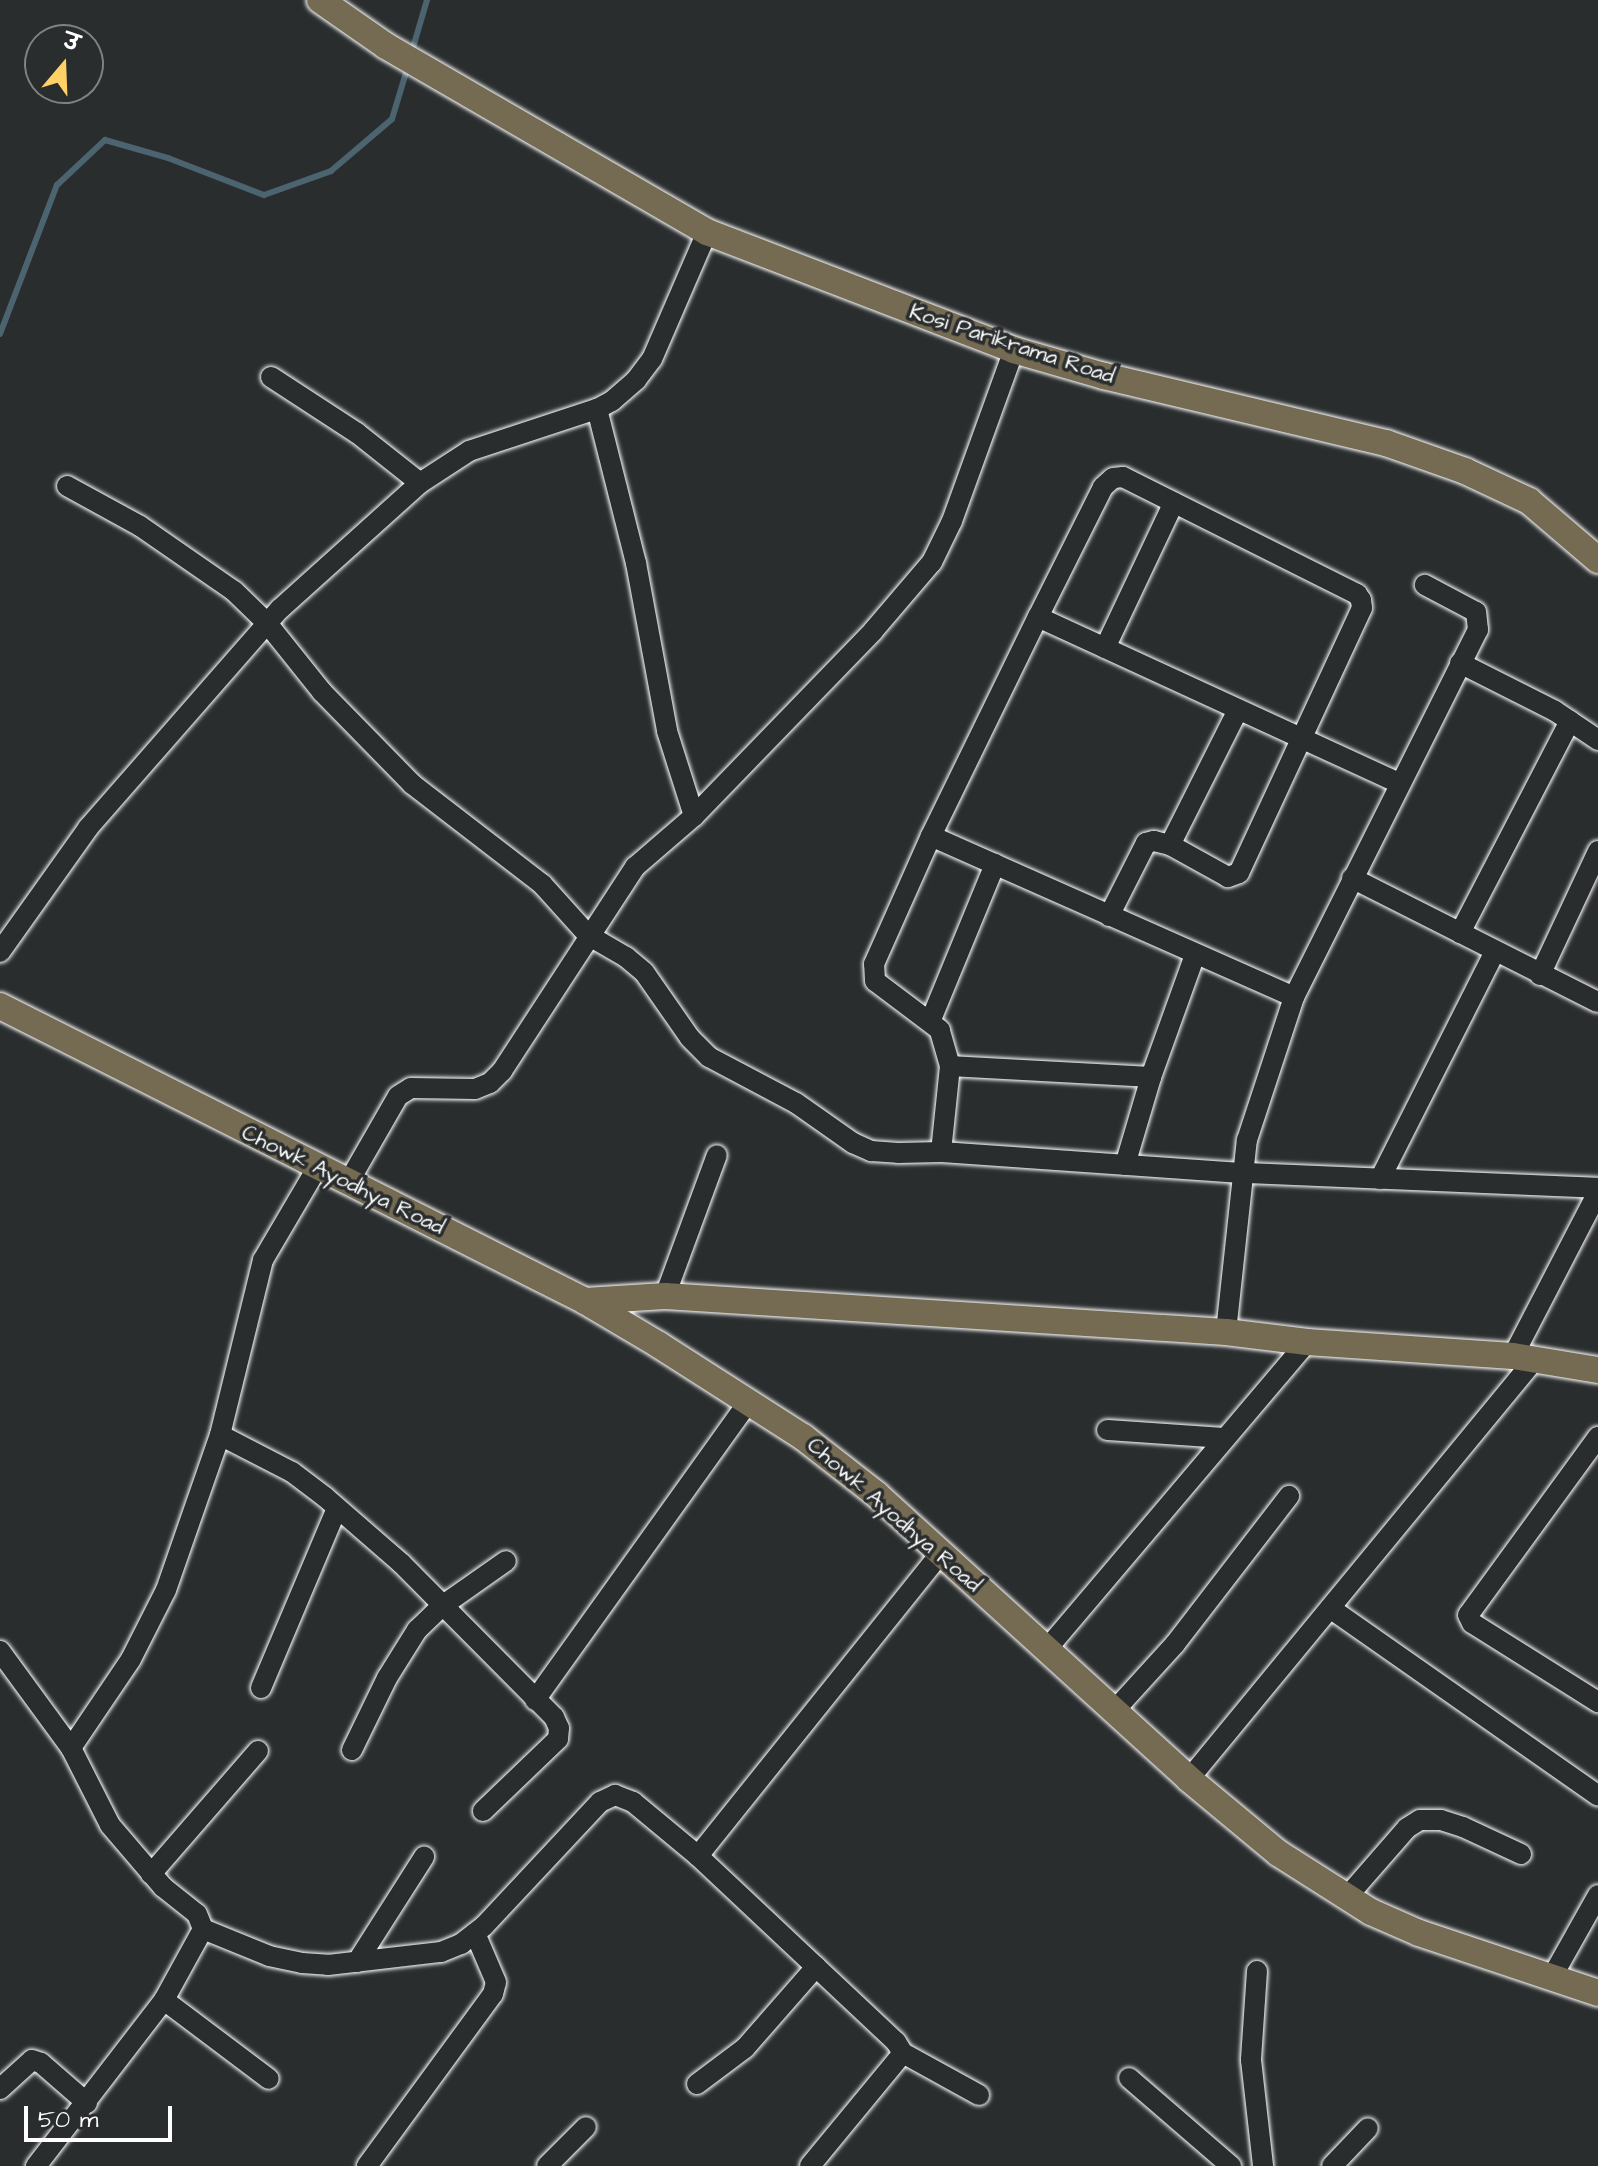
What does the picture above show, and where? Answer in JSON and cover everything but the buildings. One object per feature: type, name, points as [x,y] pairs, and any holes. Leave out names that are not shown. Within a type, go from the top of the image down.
[{"type":"main road","name":"Kosi Parikrama Road","points":[[320,0],[386,46],[707,232],[1014,350],[1104,376],[1386,443],[1465,471],[1529,501],[1598,560]]},
{"type":"main road","name":"Chowk Ayodhya Road","points":[[0,1006],[585,1301],[749,1401],[803,1437],[876,1494],[1189,1779],[1278,1853],[1346,1898],[1419,1933],[1588,1989]]},
{"type":"main road","points":[[585,1301],[665,1296],[1226,1332],[1307,1342],[1524,1358],[1598,1370]]},
{"type":"street","points":[[0,952],[88,828],[267,623],[420,483],[469,451],[597,409],[612,401],[652,359],[707,232]]},
{"type":"street","points":[[348,1183],[398,1096],[411,1088],[475,1089],[490,1083],[502,1071],[635,867],[694,816],[873,631],[932,562],[952,521],[1014,350]]},
{"type":"street","points":[[271,377],[357,433],[420,483]]},
{"type":"street","points":[[597,409],[636,563],[667,731],[694,816]]},
{"type":"street","points":[[941,1152],[950,1066],[940,1030],[875,981],[873,973],[931,836],[1038,617],[1107,482],[1113,478],[1132,479],[1357,594],[1362,608],[1303,739],[1234,877],[1170,845],[1154,841],[1146,843],[1109,916]]},
{"type":"street","points":[[67,486],[152,534],[234,591],[267,623],[322,692],[412,784],[542,884],[588,935],[626,957],[644,972],[690,1038],[709,1057],[731,1071],[759,1081],[853,1143],[871,1151],[941,1152],[1245,1173],[1598,1190],[1524,1358],[1330,1608],[1189,1779]]},
{"type":"street","points":[[1105,648],[1174,502]]},
{"type":"street","points":[[1226,1332],[1247,1140],[1294,997],[1478,630],[1480,619],[1476,612],[1425,585]]},
{"type":"street","points":[[1038,617],[1399,783]]},
{"type":"street","points":[[1460,663],[1570,721],[1598,740]]},
{"type":"street","points":[[1170,845],[1238,710]]},
{"type":"street","points":[[1460,933],[1570,721]]},
{"type":"street","points":[[931,836],[1294,997]]},
{"type":"street","points":[[1540,975],[1598,851]]},
{"type":"street","points":[[930,1022],[995,864]]},
{"type":"street","points":[[1352,878],[1598,1002]]},
{"type":"street","points":[[1380,1179],[1495,951]]},
{"type":"street","points":[[1125,1165],[1151,1077],[1195,955]]},
{"type":"street","points":[[950,1066],[1151,1077]]},
{"type":"street","points":[[665,1296],[717,1155]]},
{"type":"street","points":[[71,1748],[131,1659],[166,1590],[220,1435],[263,1260],[317,1168]]},
{"type":"street","points":[[1046,1650],[1307,1342]]},
{"type":"street","points":[[535,1700],[749,1401]]},
{"type":"street","points":[[1107,1430],[1225,1438]]},
{"type":"street","points":[[220,1435],[292,1472],[337,1508],[401,1563],[554,1717],[559,1728],[558,1739],[483,1811]]},
{"type":"street","points":[[1598,1437],[1468,1615],[1472,1623],[1598,1702]]},
{"type":"street","points":[[1114,1711],[1175,1644],[1289,1496]]},
{"type":"street","points":[[261,1688],[337,1508]]},
{"type":"street","points":[[698,1856],[941,1553]]},
{"type":"street","points":[[352,1750],[417,1630],[442,1606],[506,1561]]},
{"type":"street","points":[[1330,1608],[1598,1796]]},
{"type":"street","points":[[0,1651],[71,1748],[110,1825],[151,1874],[197,1914],[203,1929],[200,1941],[164,2000],[36,2166]]},
{"type":"street","points":[[151,1874],[258,1751]]},
{"type":"street","points":[[203,1929],[269,1956],[302,1963],[357,1962],[441,1952],[461,1944],[475,1933],[600,1802],[615,1795],[633,1802],[698,1856],[896,2042],[903,2053],[979,2095]]},
{"type":"street","points":[[1346,1898],[1407,1828],[1420,1820],[1441,1820],[1463,1827],[1521,1854]]},
{"type":"street","points":[[357,1962],[424,1857]]},
{"type":"street","points":[[1552,1977],[1598,1895]]},
{"type":"street","points":[[369,2165],[493,1994],[496,1982],[475,1933]]},
{"type":"street","points":[[697,2084],[745,2048],[816,1967]]},
{"type":"street","points":[[1257,1971],[1251,2060],[1263,2166]]},
{"type":"street","points":[[164,2000],[269,2079]]},
{"type":"street","points":[[810,2166],[903,2053]]},
{"type":"street","points":[[0,2089],[32,2060],[41,2063],[87,2103]]},
{"type":"street","points":[[1129,2078],[1231,2166]]},
{"type":"street","points":[[547,2166],[586,2127]]},
{"type":"street","points":[[1332,2166],[1368,2128]]},
{"type":"waterway","points":[[412,51],[427,0]]},
{"type":"waterway","points":[[0,334],[57,185],[105,140],[168,158],[264,195],[331,171],[392,119],[408,66]]}]
